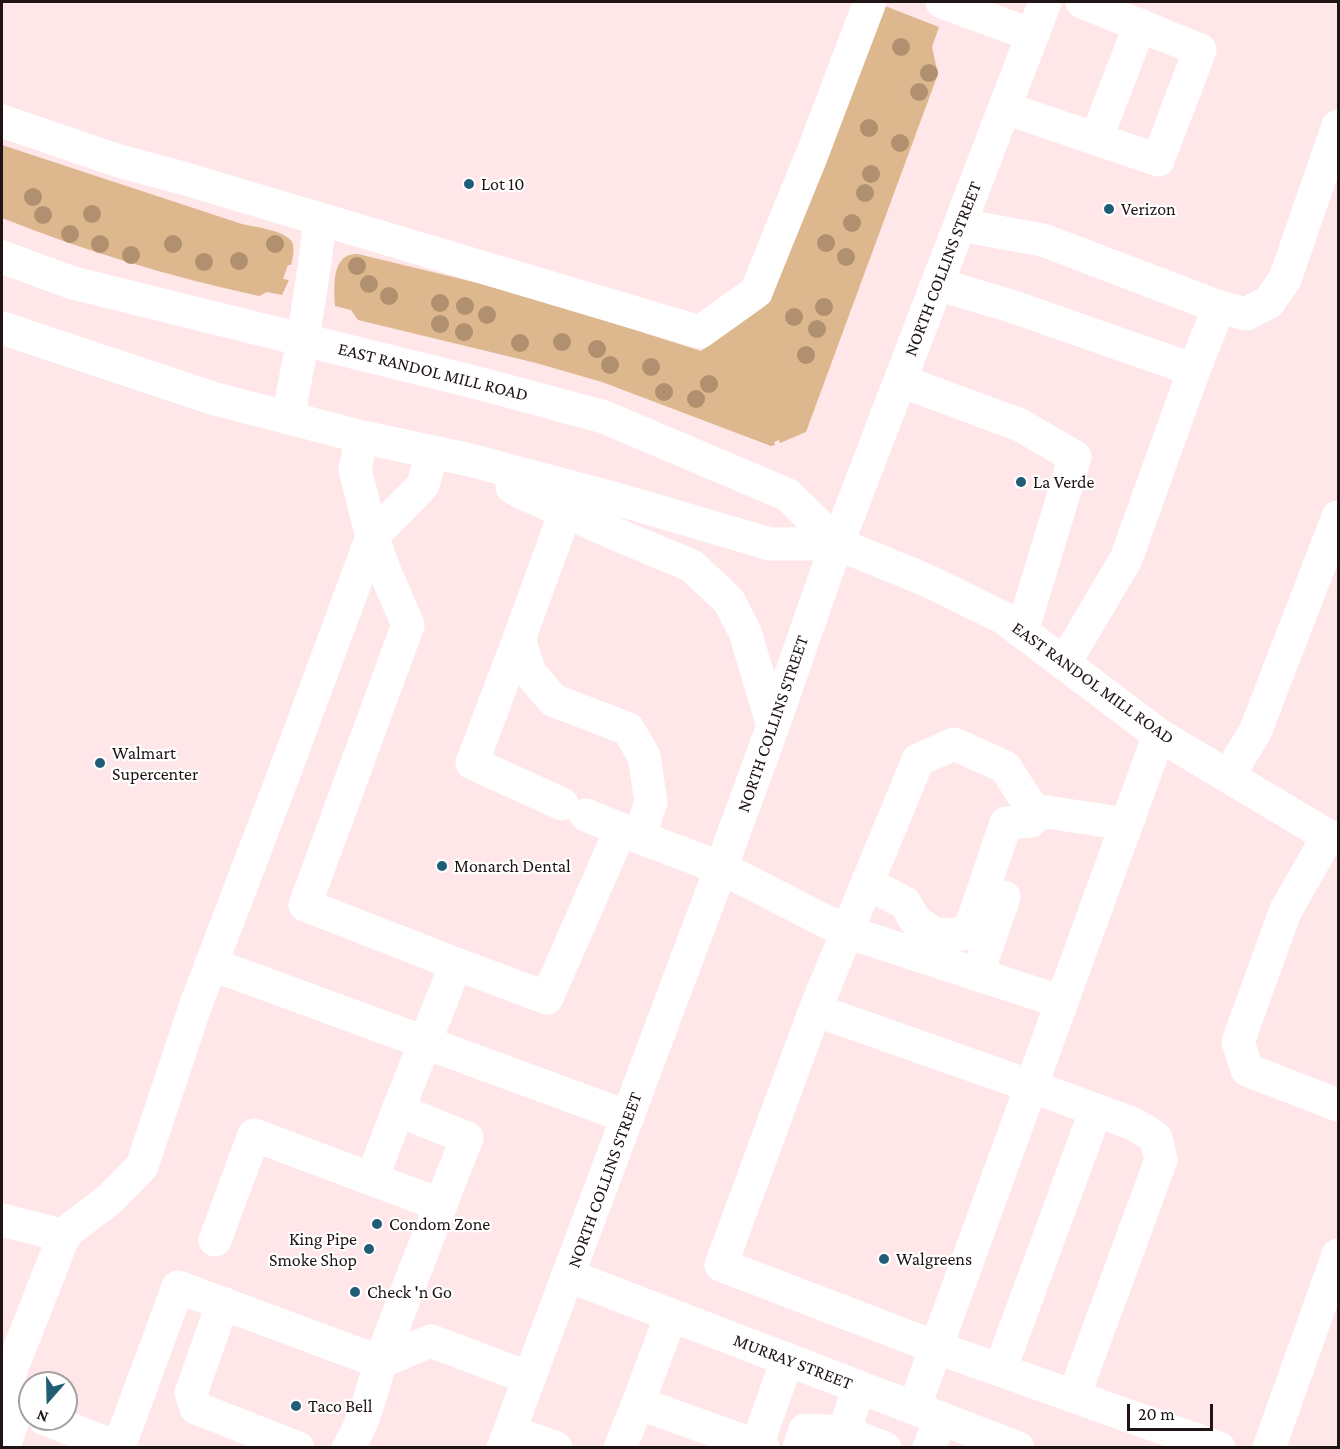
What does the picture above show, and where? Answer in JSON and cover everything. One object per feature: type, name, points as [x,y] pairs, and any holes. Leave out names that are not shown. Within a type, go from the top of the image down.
[{"type":"main road","points":[[2,121],[119,161],[700,332],[756,292],[870,2]]},
{"type":"main road","points":[[942,2],[1032,35]]},
{"type":"main road","name":"NORTH COLLINS STREET","points":[[506,1439],[722,868],[822,585],[1045,2]]},
{"type":"main road","points":[[1005,108],[1158,160],[1200,50],[1082,2]]},
{"type":"main road","points":[[1096,139],[1140,25]]},
{"type":"main road","points":[[960,225],[1043,240],[1219,307],[1246,314],[1269,302],[1285,279],[1338,126]]},
{"type":"main road","points":[[288,418],[303,339],[320,220]]},
{"type":"main road","name":"EAST RANDOL MILL ROAD","points":[[2,257],[73,284],[303,339],[604,417],[788,495],[838,544],[936,585],[1004,618],[1159,735],[1333,838]]},
{"type":"main road","points":[[937,284],[1011,306],[1194,370]]},
{"type":"main road","points":[[1064,663],[1126,559],[1219,307]]},
{"type":"main road","name":"EAST RANDOL MILL ROAD","points":[[2,328],[212,398],[362,437],[471,460],[770,544],[838,544]]},
{"type":"main road","points":[[901,381],[1020,425],[1076,457],[1022,632]]},
{"type":"main road","points":[[362,437],[355,468],[372,537],[408,625],[305,905],[547,998],[630,833],[651,802],[644,756],[628,729],[553,699],[531,673],[519,639]]},
{"type":"main road","points":[[28,1371],[64,1236],[110,1199],[142,1166],[211,964],[372,537],[423,485],[432,452]]},
{"type":"main road","points":[[471,460],[522,493],[692,566],[729,602],[745,632],[773,726]]},
{"type":"main road","points":[[567,512],[472,763],[630,833],[722,868],[847,932],[1062,1002]]},
{"type":"main road","points":[[1228,776],[1255,732],[1338,517]]},
{"type":"main road","points":[[928,1424],[935,1347],[1159,735]]},
{"type":"main road","points":[[977,975],[1032,815],[1005,767],[954,744],[918,760],[815,1011],[721,1265],[935,1347],[1219,1448]]},
{"type":"main road","points":[[867,883],[905,903],[915,920],[934,934],[958,934],[971,926],[1006,823],[1032,815],[1126,824]]},
{"type":"main road","points":[[1333,838],[1285,912],[1238,1042],[1247,1070],[1338,1105]]},
{"type":"main road","points":[[211,964],[628,1117]]},
{"type":"main road","points":[[372,1179],[456,964]]},
{"type":"main road","points":[[815,1011],[1134,1124],[1156,1138],[1161,1160],[1074,1396]]},
{"type":"main road","points":[[348,1448],[365,1413],[380,1362],[467,1138],[398,1110]]},
{"type":"main road","points":[[1000,1370],[1096,1110]]},
{"type":"main road","points":[[215,1240],[254,1135],[441,1205]]},
{"type":"main road","points":[[2,1220],[64,1236]]},
{"type":"main road","points":[[1269,1448],[1338,1255]]},
{"type":"main road","name":"MURRAY STREET","points":[[569,1276],[860,1387],[928,1424],[1018,1448]]},
{"type":"main road","points":[[78,1431],[119,1447],[178,1287],[380,1362],[431,1341],[530,1378]]},
{"type":"main road","points":[[223,1304],[191,1393],[196,1408],[298,1448]]},
{"type":"main road","points":[[620,1448],[671,1316]]},
{"type":"main road","points":[[638,1403],[760,1446],[787,1359]]},
{"type":"main road","points":[[844,1432],[860,1387]]},
{"type":"main road","points":[[3,1448],[18,1410]]},
{"type":"main road","points":[[799,1448],[805,1430],[844,1432],[885,1448]]},
{"type":"main road","points":[[506,1439],[556,1448]]},
{"type":"shaded area","points":[[885,6],[939,27],[932,47],[938,74],[806,432],[780,443],[779,440],[774,442],[775,445],[771,446],[602,382],[536,363],[358,320],[351,310],[335,306],[335,281],[339,265],[349,255],[358,254],[519,293],[701,351],[770,302]]},
{"type":"shaded area","points":[[2,145],[242,224],[283,235],[292,242],[294,250],[291,265],[288,265],[283,279],[289,280],[282,295],[267,292],[259,296],[161,272],[2,218]]},
{"type":"place","name":"Lot 10","points":[[469,184]]},
{"type":"place","name":"Verizon","points":[[1109,209]]},
{"type":"place","name":"La Verde","points":[[1021,482]]},
{"type":"place","name":"Walmart Supercenter","points":[[100,763]]},
{"type":"place","name":"Monarch Dental","points":[[442,866]]},
{"type":"place","name":"Condom Zone","points":[[377,1224]]},
{"type":"place","name":"King Pipe Smoke Shop","points":[[369,1249]]},
{"type":"place","name":"Walgreens","points":[[884,1259]]},
{"type":"place","name":"Check 'n Go","points":[[355,1292]]},
{"type":"place","name":"Taco Bell","points":[[296,1406]]}]
